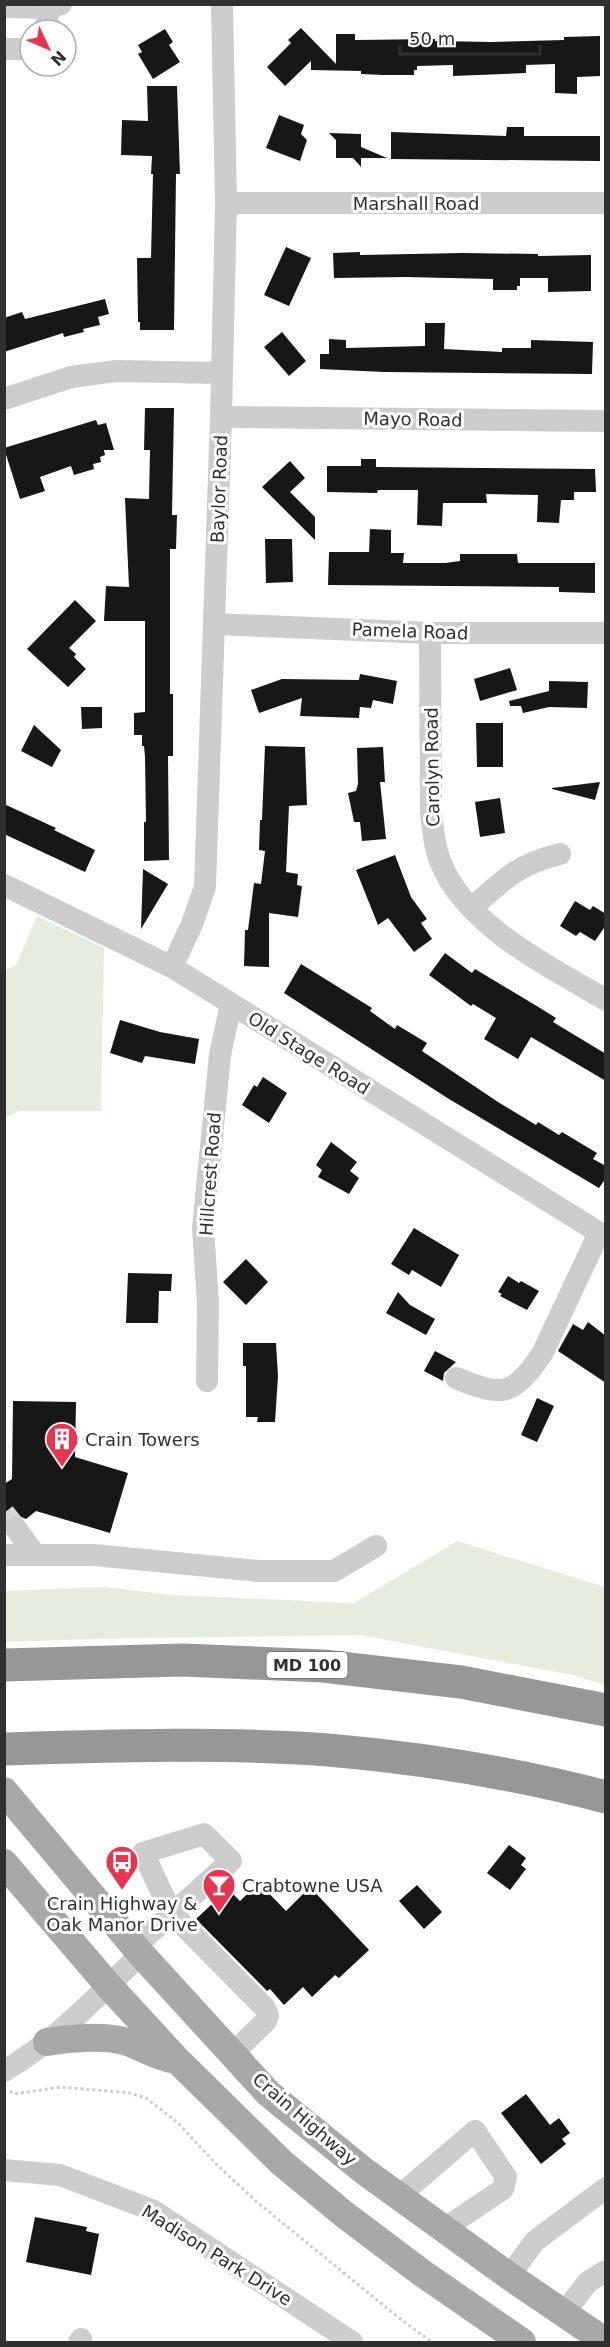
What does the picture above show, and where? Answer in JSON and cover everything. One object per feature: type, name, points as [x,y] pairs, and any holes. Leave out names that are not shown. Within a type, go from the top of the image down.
[{"type":"highway","name":"MD 100","points":[[5,1665],[183,1660],[323,1666],[461,1682],[606,1710]]},
{"type":"highway","points":[[4,1749],[187,1746],[327,1750],[443,1763],[563,1786],[606,1797]]},
{"type":"main road","name":"Crain Highway","points":[[4,1791],[138,1950],[268,2093],[364,2171],[509,2276],[606,2342]]},
{"type":"main road","points":[[4,1863],[108,1986],[176,2059],[282,2163],[345,2215],[422,2273],[522,2343]]},
{"type":"main road","points":[[47,2042],[108,2037],[136,2045],[163,2058],[176,2059]]},
{"type":"street","name":"Baylor Road","points":[[171,967],[192,924],[205,888],[215,624],[226,203],[222,4]]},
{"type":"street","points":[[4,7],[55,6]]},
{"type":"street","name":"Marshall Road","points":[[226,203],[606,203]]},
{"type":"street","points":[[4,399],[71,377],[116,371],[221,373]]},
{"type":"street","name":"Mayo Road","points":[[221,417],[606,421]]},
{"type":"street","name":"Pamela Road","points":[[215,624],[430,633],[606,633]]},
{"type":"street","name":"Carolyn Road","points":[[430,633],[430,813],[434,840],[441,863],[454,886],[494,930],[606,1000]]},
{"type":"street","points":[[472,908],[507,876],[523,866],[560,854]]},
{"type":"street","name":"Old Stage Road","points":[[4,885],[171,967],[602,1235]]},
{"type":"street","name":"Hillcrest Road","points":[[207,1381],[208,1303],[203,1228],[220,1055],[231,1004]]},
{"type":"street","points":[[456,1378],[487,1391],[501,1391],[516,1384],[529,1372],[542,1354],[602,1235]]},
{"type":"street","points":[[15,1527],[35,1555]]},
{"type":"street","points":[[4,1555],[94,1555],[260,1571],[334,1570],[376,1546]]},
{"type":"street","points":[[7,2080],[28,2057],[108,1986],[172,1914],[265,2008],[268,2015],[266,2021],[233,2054]]},
{"type":"street","points":[[399,2196],[475,2131],[506,2177],[503,2189],[444,2229]]},
{"type":"street","name":"Madison Park Drive","points":[[4,2170],[60,2175],[152,2210],[352,2343]]},
{"type":"street","points":[[509,2276],[535,2241],[606,2188]]},
{"type":"street","points":[[564,2313],[588,2282],[606,2271]]},
{"type":"path","points":[[7,2080],[14,2094],[61,2087],[130,2093],[146,2098],[178,2123],[217,2165],[257,2202],[432,2343]]},
{"type":"green space","points":[[37,916],[104,948],[101,1111],[19,1111],[5,1118],[5,970],[16,965]]},
{"type":"green space","points":[[457,1541],[605,1587],[605,1685],[572,1675],[360,1635],[5,1642],[5,1591],[104,1587],[172,1595],[354,1603]]},
{"type":"building","points":[[301,28],[336,64],[336,34],[355,34],[355,40],[435,39],[435,41],[491,42],[564,40],[564,37],[600,36],[600,76],[577,77],[577,94],[555,93],[555,64],[526,65],[526,73],[453,76],[453,65],[417,66],[414,75],[383,75],[361,74],[361,71],[311,70],[311,61],[285,86],[267,67],[291,43],[288,40]]},
{"type":"building","points":[[165,29],[173,42],[169,45],[180,62],[153,79],[138,54],[142,52],[138,45]]},
{"type":"building","points":[[147,86],[177,86],[180,174],[176,174],[174,330],[140,330],[140,322],[138,322],[137,258],[151,258],[152,156],[121,155],[122,120],[148,121]]},
{"type":"building","points":[[279,115],[304,125],[301,134],[307,140],[300,161],[266,148]]},
{"type":"building","points":[[507,127],[524,127],[524,136],[600,136],[600,161],[391,159],[391,132],[506,136]]},
{"type":"building","points":[[329,133],[361,134],[361,147],[387,158],[361,158],[361,167],[353,158],[336,158],[336,140]]},
{"type":"building","points":[[286,247],[311,258],[289,306],[264,295]]},
{"type":"building","points":[[360,252],[360,255],[463,253],[538,254],[538,256],[591,255],[591,291],[548,292],[548,278],[520,278],[520,286],[517,286],[517,290],[493,290],[493,279],[334,278],[333,253]]},
{"type":"building","points":[[105,299],[109,314],[98,317],[100,325],[83,329],[84,332],[64,337],[63,333],[4,352],[4,318],[22,312],[25,319]]},
{"type":"building","points":[[425,323],[445,323],[444,349],[502,352],[502,348],[531,348],[531,340],[593,342],[592,374],[384,372],[320,369],[320,354],[329,354],[329,339],[346,340],[346,348],[425,346]]},
{"type":"building","points":[[282,332],[306,361],[289,376],[264,347]]},
{"type":"building","points":[[145,408],[174,408],[172,515],[177,515],[176,549],[170,549],[170,694],[173,694],[173,756],[168,756],[169,860],[144,861],[145,757],[142,735],[134,735],[134,713],[145,712],[145,621],[104,621],[106,586],[129,587],[125,498],[149,499],[150,450],[144,450]]},
{"type":"building","points":[[96,420],[98,425],[106,423],[114,450],[104,450],[105,455],[100,457],[101,462],[93,464],[94,469],[74,475],[71,466],[40,477],[45,491],[20,499],[4,448]]},
{"type":"building","points":[[361,459],[376,459],[376,467],[595,469],[596,492],[574,492],[574,500],[561,500],[559,523],[537,522],[538,495],[486,494],[487,503],[443,503],[442,526],[417,525],[418,490],[378,490],[377,493],[327,492],[327,466],[361,466]]},
{"type":"building","points":[[290,461],[305,478],[290,492],[315,517],[315,540],[262,487]]},
{"type":"building","points":[[370,529],[391,530],[391,553],[404,553],[403,563],[460,561],[460,554],[517,554],[518,563],[595,563],[595,593],[559,592],[559,587],[328,585],[329,552],[369,552]]},
{"type":"building","points":[[265,539],[292,539],[293,582],[266,583]]},
{"type":"building","points":[[75,600],[96,621],[69,648],[86,669],[68,687],[27,649]]},
{"type":"building","points":[[510,668],[517,690],[480,701],[474,679]]},
{"type":"building","points":[[360,674],[397,681],[393,704],[373,700],[371,708],[360,707],[359,718],[300,716],[302,698],[259,713],[251,690],[282,679],[359,680]]},
{"type":"building","points":[[549,681],[588,682],[587,708],[549,707],[523,713],[521,706],[510,706],[509,701],[549,691]]},
{"type":"building","points":[[81,707],[102,707],[102,728],[82,729]]},
{"type":"building","points":[[476,723],[503,723],[503,767],[477,767]]},
{"type":"building","points":[[34,725],[61,750],[52,767],[21,751]]},
{"type":"building","points":[[265,746],[305,747],[307,805],[289,806],[286,872],[298,874],[297,885],[302,886],[298,917],[269,913],[269,967],[244,966],[245,930],[248,930],[254,883],[261,884],[265,851],[259,850]]},
{"type":"building","points":[[383,747],[385,782],[380,782],[386,839],[362,841],[360,822],[354,822],[348,793],[356,791],[358,784],[357,748]]},
{"type":"building","points":[[600,782],[595,800],[552,789],[552,788]]},
{"type":"building","points":[[500,798],[505,833],[480,837],[475,802]]},
{"type":"building","points":[[4,804],[56,828],[54,830],[95,850],[85,872],[4,834]]},
{"type":"building","points":[[395,855],[411,897],[427,919],[421,923],[432,939],[414,952],[388,918],[378,925],[356,870]]},
{"type":"building","points":[[143,869],[168,884],[141,929]]},
{"type":"building","points":[[575,901],[590,910],[593,906],[606,914],[606,925],[595,941],[580,932],[576,936],[560,926]]},
{"type":"building","points":[[445,953],[472,973],[475,969],[556,1018],[553,1022],[606,1054],[606,1081],[531,1037],[518,1059],[484,1039],[496,1018],[473,1004],[471,1006],[429,975]]},
{"type":"building","points":[[301,964],[372,1008],[370,1011],[395,1029],[397,1025],[427,1043],[422,1051],[498,1102],[536,1125],[538,1122],[559,1135],[562,1132],[597,1153],[593,1159],[606,1166],[606,1178],[599,1188],[449,1099],[284,993]]},
{"type":"building","points":[[120,1020],[160,1032],[199,1039],[195,1064],[145,1056],[142,1063],[110,1053]]},
{"type":"building","points":[[263,1077],[287,1093],[269,1123],[242,1105],[254,1085],[257,1087]]},
{"type":"building","points":[[331,1142],[357,1162],[350,1171],[359,1178],[349,1194],[318,1177],[322,1170],[316,1165]]},
{"type":"building","points":[[414,1228],[459,1255],[441,1287],[412,1270],[409,1275],[391,1264]]},
{"type":"building","points":[[246,1259],[268,1282],[246,1305],[223,1282]]},
{"type":"building","points":[[128,1273],[172,1274],[171,1291],[159,1291],[158,1323],[126,1323]]},
{"type":"building","points":[[508,1276],[539,1291],[527,1310],[500,1296],[502,1294],[498,1292]]},
{"type":"building","points":[[398,1292],[410,1305],[435,1319],[426,1335],[386,1313]]},
{"type":"building","points":[[588,1322],[606,1336],[606,1383],[558,1351],[573,1324],[583,1330]]},
{"type":"building","points":[[243,1343],[276,1343],[278,1376],[275,1422],[257,1422],[258,1417],[246,1417],[246,1366],[243,1366]]},
{"type":"building","points":[[435,1351],[456,1362],[444,1373],[443,1381],[424,1371]]},
{"type":"building","points":[[537,1398],[554,1406],[537,1442],[521,1435]]},
{"type":"building","name":"Crain Towers","points":[[13,1401],[76,1402],[75,1457],[128,1473],[110,1533],[36,1511],[26,1519],[14,1514],[4,1519],[4,1484],[12,1479]]},
{"type":"building","points":[[509,1845],[526,1858],[521,1865],[526,1869],[510,1890],[487,1873]]},
{"type":"building","points":[[259,1883],[286,1911],[310,1887],[369,1950],[339,1978],[335,1975],[312,1997],[303,1987],[284,2005],[270,1989],[267,1991],[196,1919],[228,1889],[240,1901]]},
{"type":"building","points":[[417,1885],[442,1912],[424,1929],[399,1901]]},
{"type":"building","points":[[526,2094],[550,2125],[559,2118],[570,2133],[562,2139],[566,2144],[541,2164],[501,2113]]},
{"type":"building","points":[[35,2217],[87,2227],[86,2231],[99,2234],[91,2275],[26,2262]]},
{"type":"tunnel","points":[[4,1513],[15,1527]]},
{"type":"place","name":"Crain Towers","points":[[62,1468]]},
{"type":"place","name":"Crain Highway & Oak Manor Drive","points":[[122,1891]]},
{"type":"place","name":"Crabtowne USA","points":[[219,1914]]}]
